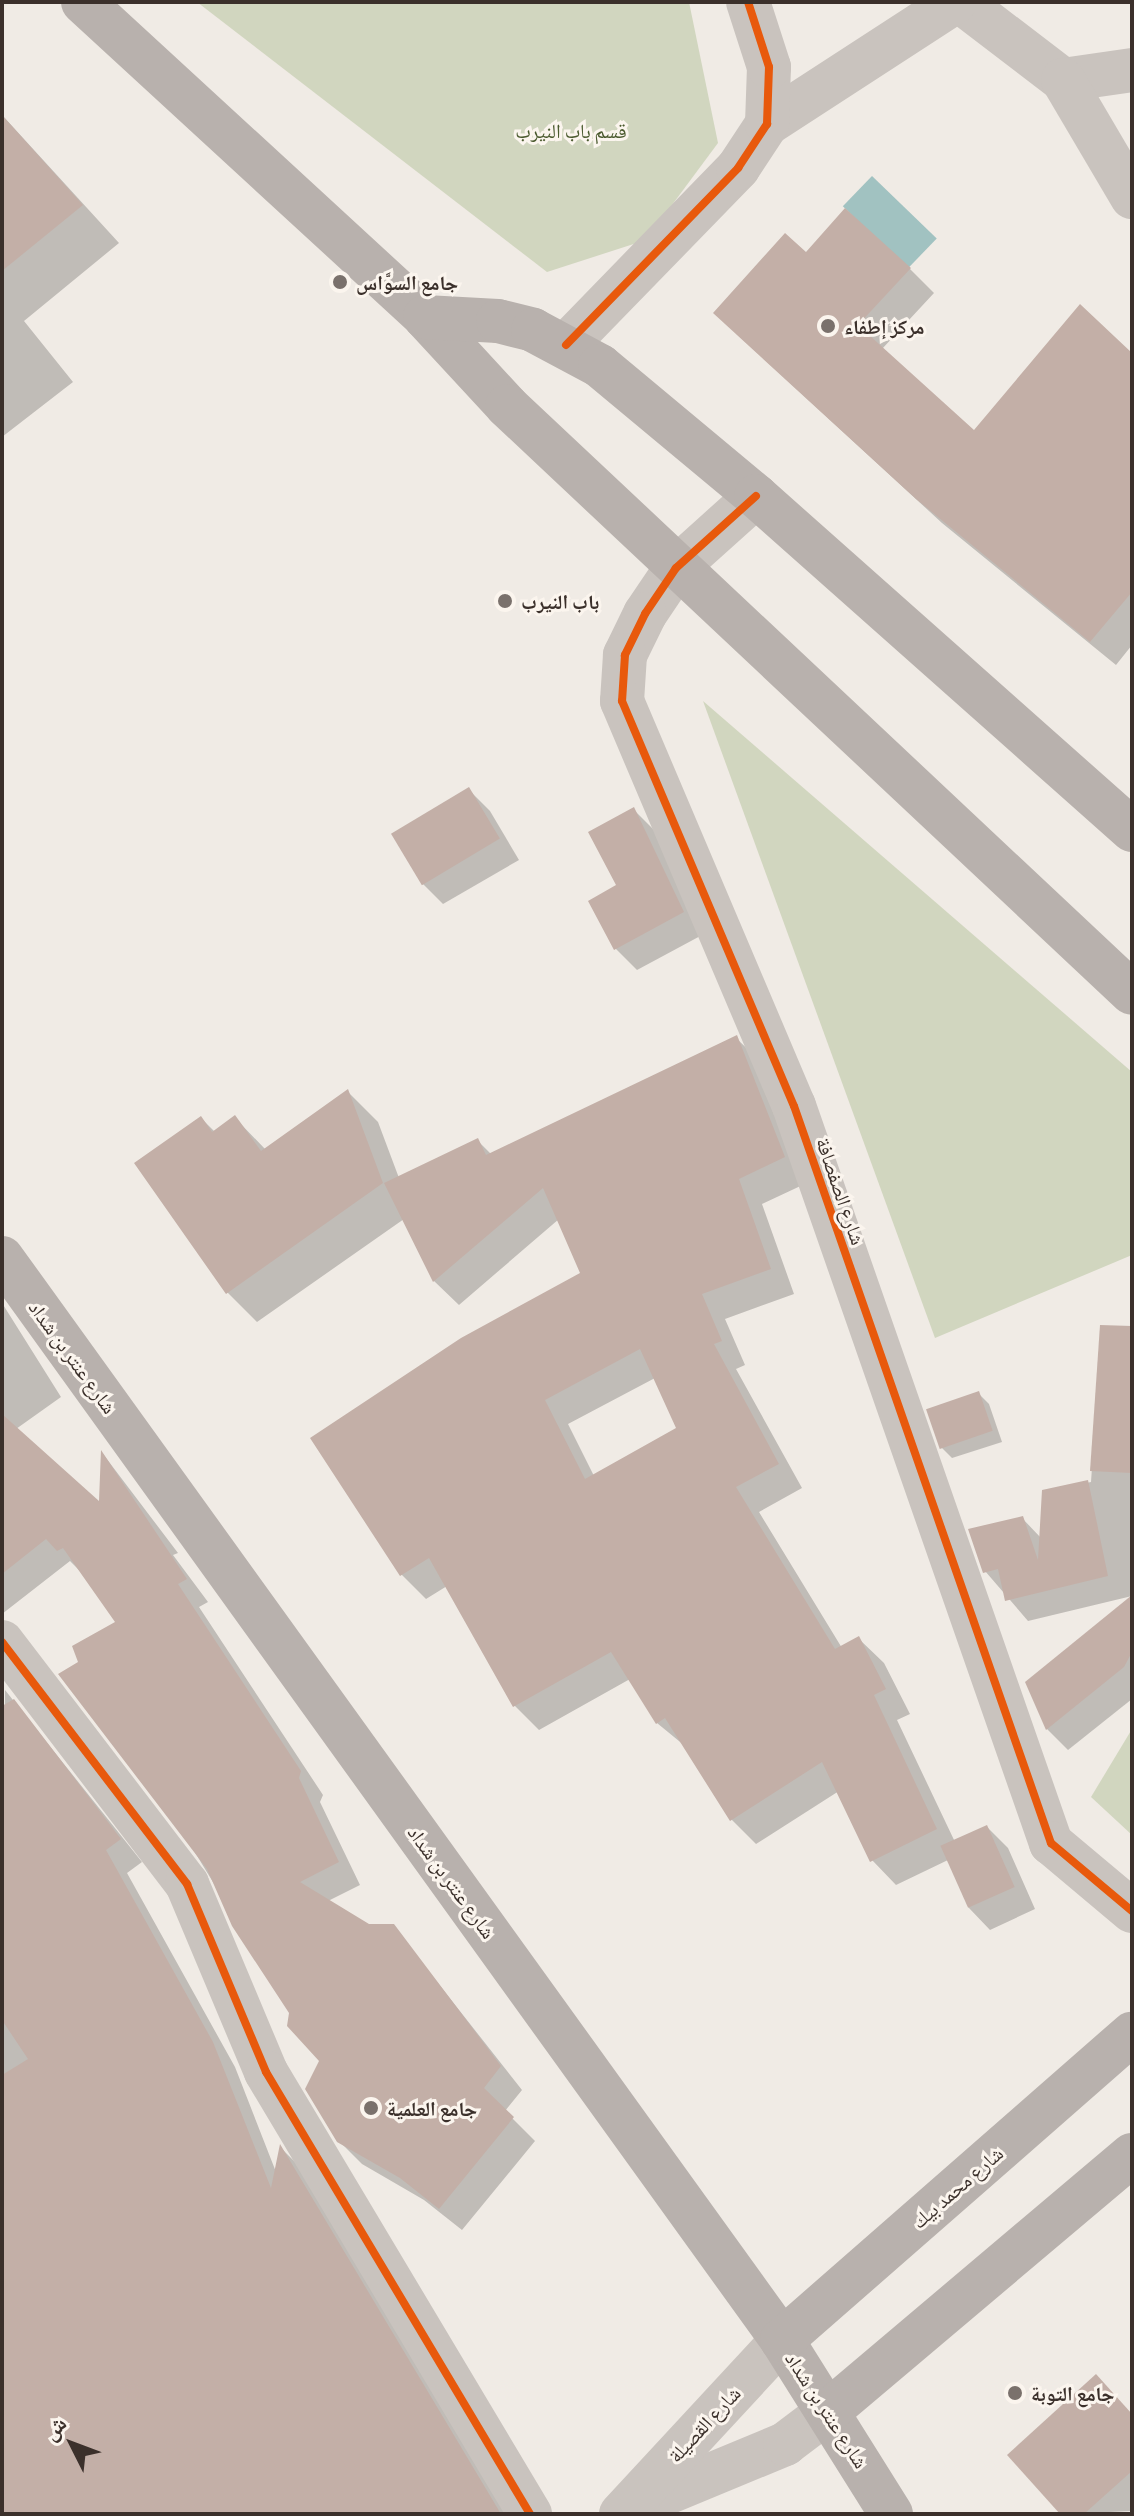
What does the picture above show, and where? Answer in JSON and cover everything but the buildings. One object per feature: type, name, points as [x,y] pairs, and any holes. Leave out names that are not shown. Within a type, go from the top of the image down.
[{"type":"main road","points":[[83,2],[425,317],[507,406],[676,568],[1132,993]]},
{"type":"main road","points":[[425,317],[498,321],[566,345],[600,366],[756,496],[1132,830]]},
{"type":"main road","name":"شارع عنتر بن شداد","points":[[2,1258],[782,2340],[830,2410],[891,2514]]},
{"type":"main road","name":"شارع محمد بيك","points":[[782,2340],[1132,2034]]},
{"type":"main road","points":[[830,2410],[1132,2155]]},
{"type":"street","points":[[748,2],[769,67],[767,124]]},
{"type":"street","points":[[566,345],[738,168],[767,124],[958,2],[1063,80],[1132,197]]},
{"type":"street","points":[[1063,80],[1132,70]]},
{"type":"street","name":"شارع الصفصافة","points":[[756,496],[676,568],[625,655],[622,701],[794,1106],[1051,1843],[1132,1911]]},
{"type":"street","points":[[2,1642],[187,1884],[266,2072],[530,2514]]},
{"type":"street","name":"شارع القصيلة","points":[[624,2512],[782,2340]]},
{"type":"street","name":"شارع القصيلة","points":[[624,2512],[785,2444],[830,2410]]},
{"type":"green space","name":"قسم باب النيرب","points":[[197,2],[689,2],[718,143],[646,240],[547,272]]},
{"type":"green space","points":[[703,701],[1132,1072],[1132,1255],[935,1338]]},
{"type":"green space","points":[[1132,1729],[1132,1835],[1091,1797]]},
{"type":"water","points":[[872,176],[937,239],[908,269],[843,206]]},
{"type":"cycle path","points":[[566,345],[738,168],[767,124],[769,67],[748,2]]},
{"type":"cycle path","points":[[756,496],[676,568],[645,614],[625,655],[622,701],[794,1106],[1051,1843],[1132,1911]]},
{"type":"cycle path","points":[[2,1642],[187,1884],[266,2072],[530,2514]]},
{"type":"place","name":"جامع السوَّاس","points":[[340,282]]},
{"type":"place","name":"مركز إطفاء","points":[[828,326]]},
{"type":"place","name":"باب النيرب","points":[[505,601]]},
{"type":"place","name":"جامع العلمية","points":[[371,2108]]},
{"type":"place","name":"جامع التوبة","points":[[1015,2393]]}]
